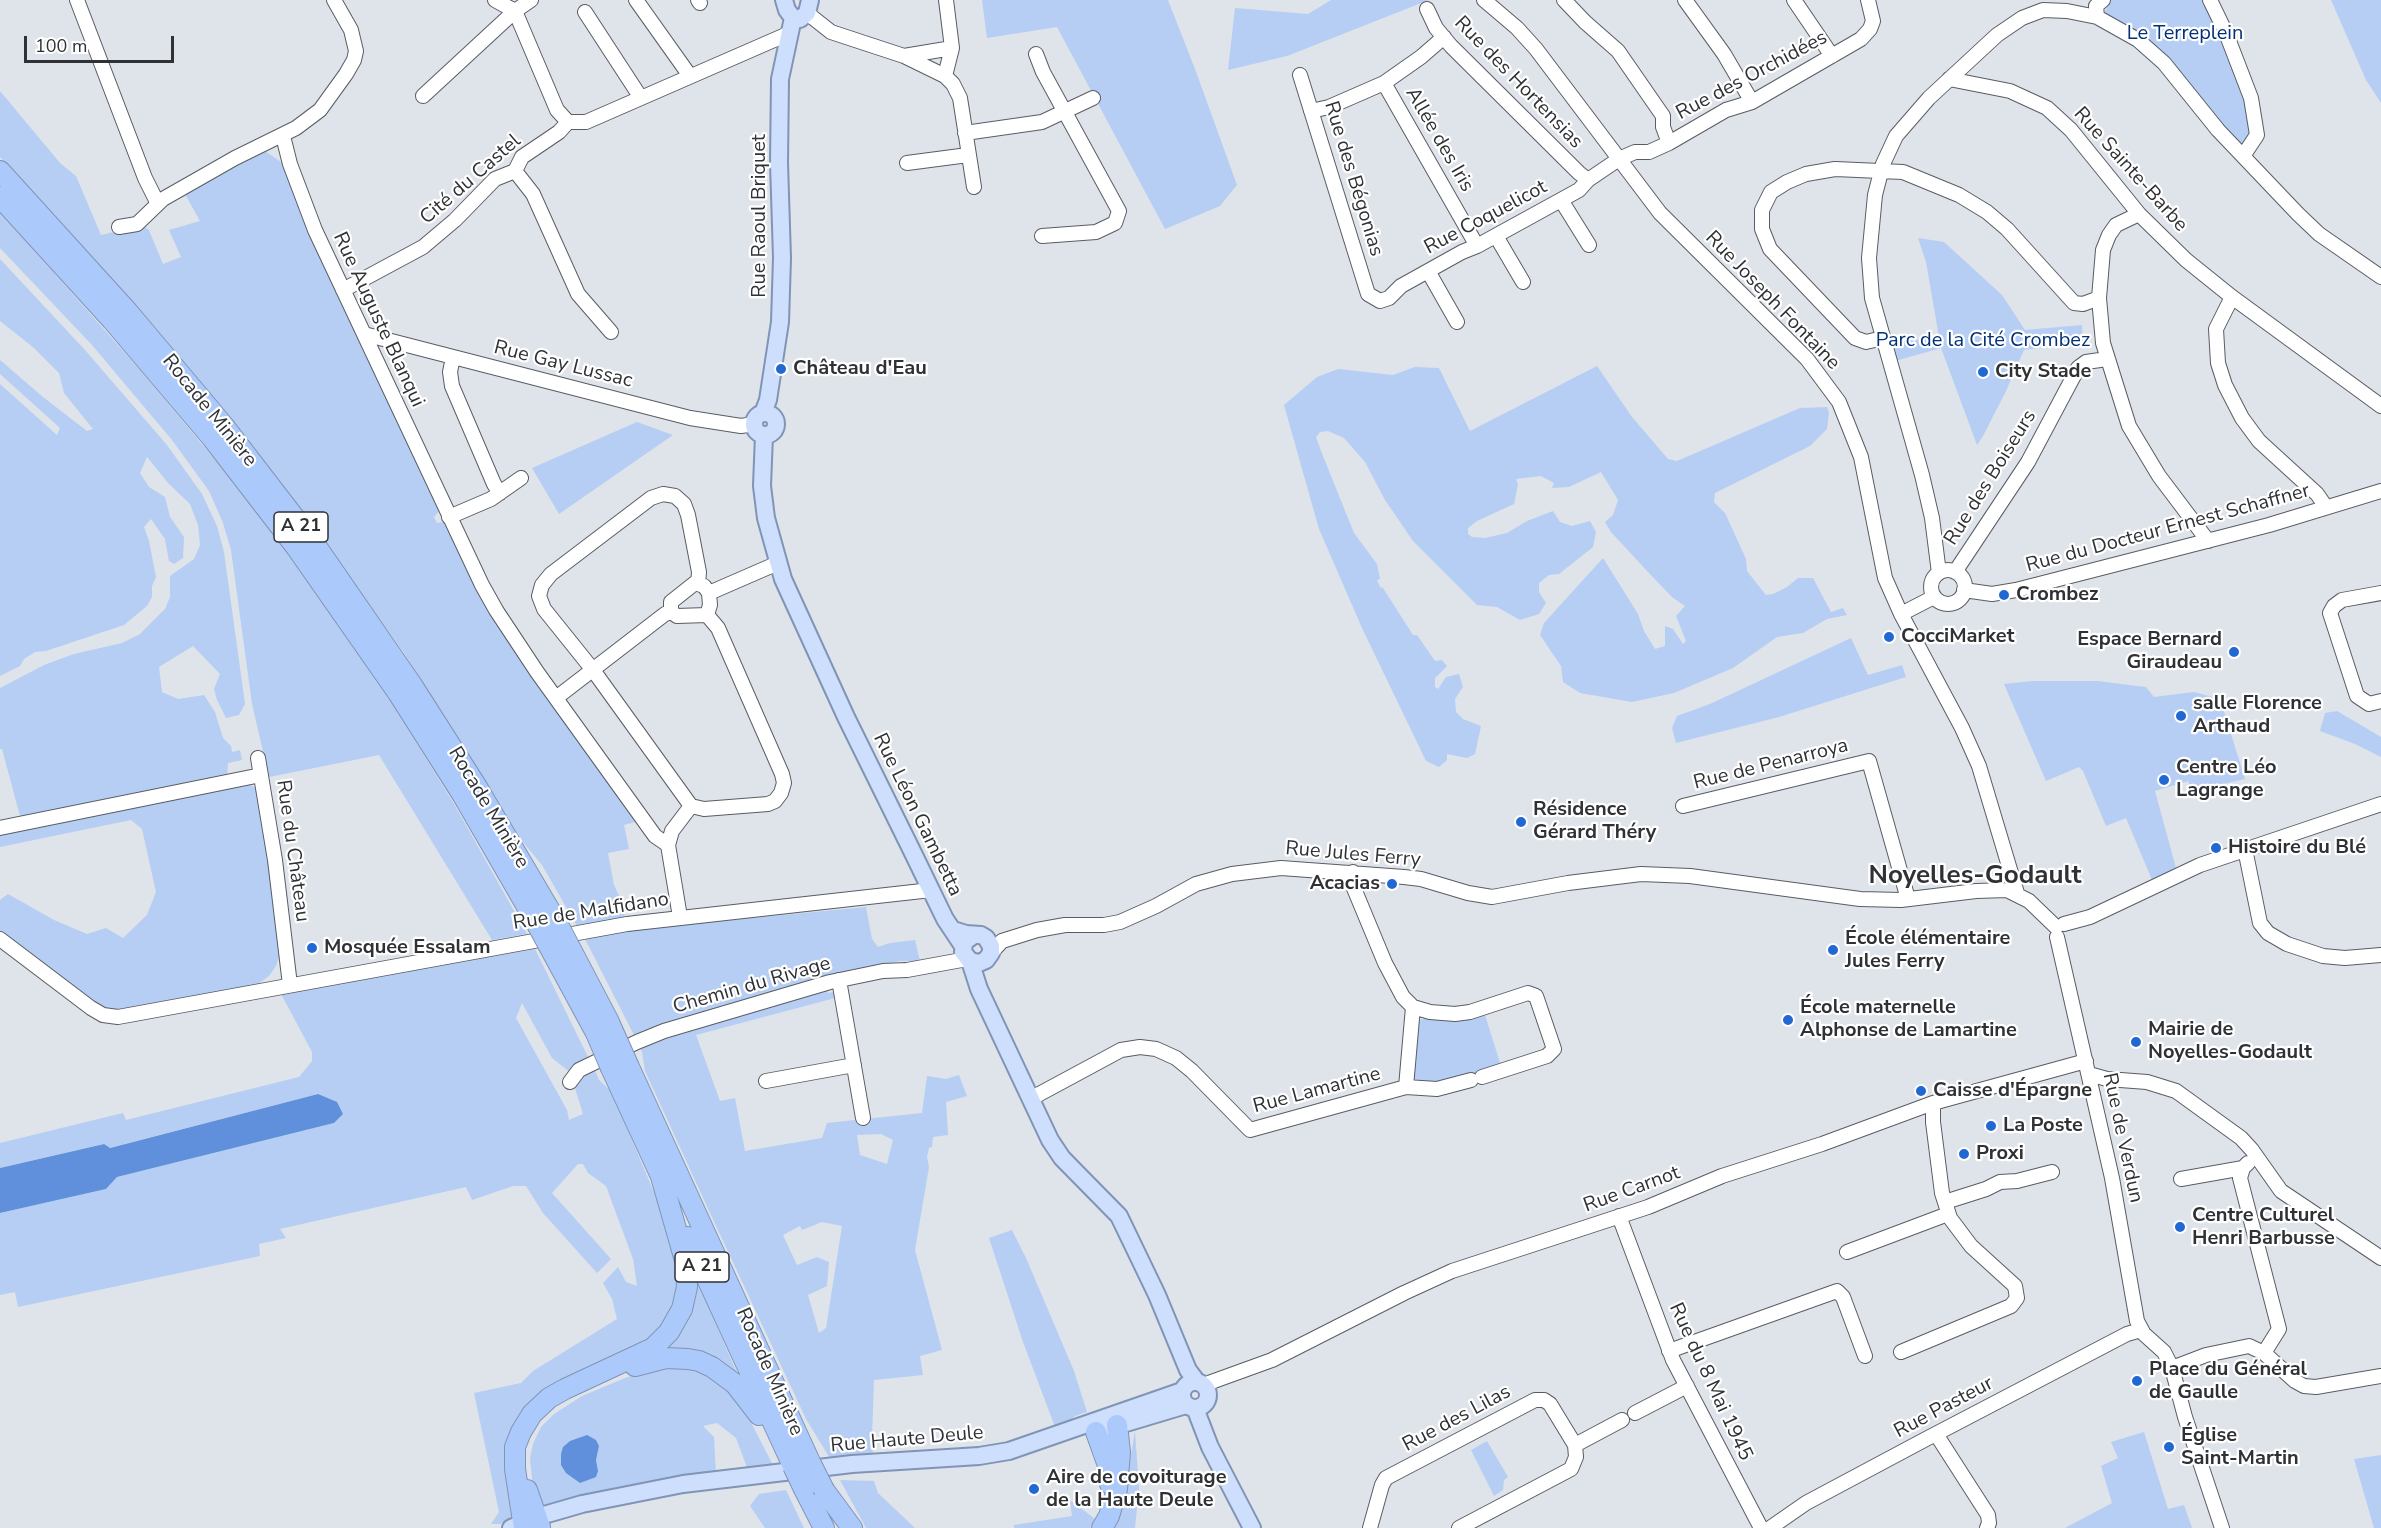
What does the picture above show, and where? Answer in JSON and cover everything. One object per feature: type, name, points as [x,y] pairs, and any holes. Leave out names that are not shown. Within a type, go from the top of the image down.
[{"type":"highway","name":"Rocade Minière","points":[[0,171],[128,312],[224,426],[314,543],[412,685],[477,786],[546,922],[596,1033],[620,1068],[801,1464]]},
{"type":"highway","name":"Rocade Minière","points":[[0,197],[127,338],[212,438],[296,547],[398,693],[546,922]]},
{"type":"highway","name":"Rocade Minière","points":[[620,1068],[660,1173],[814,1490],[824,1528]]},
{"type":"highway","points":[[529,1525],[515,1469],[515,1448],[532,1414],[549,1398],[565,1389],[653,1348],[669,1332],[682,1309],[687,1287],[686,1264],[660,1173]]},
{"type":"highway","points":[[529,1525],[523,1463],[528,1440],[537,1422],[554,1405],[569,1396],[651,1361],[666,1358],[688,1359],[712,1367],[728,1377],[801,1464]]},
{"type":"highway","points":[[1102,1528],[1109,1516],[1117,1489],[1120,1452],[1115,1420]]},
{"type":"highway","points":[[1094,1528],[1104,1511],[1110,1483],[1110,1471],[1096,1432]]},
{"type":"highway","name":"Rocade Minière","points":[[814,1490],[846,1528]]},
{"type":"highway","points":[[814,1490],[852,1528]]},
{"type":"main road","points":[[784,0],[787,10],[800,16]]},
{"type":"main road","name":"Rue Raoul Briquet","points":[[800,16],[780,79],[779,163],[782,258],[780,322],[768,400],[760,424],[762,486],[766,518],[778,563],[846,717]]},
{"type":"main road","name":"Rue Léon Gambetta","points":[[846,717],[953,930],[976,950],[976,983],[1054,1146],[1119,1215],[1157,1294],[1193,1390],[1210,1447],[1252,1528]]},
{"type":"main road","name":"Rue Haute Deule","points":[[529,1525],[604,1506],[717,1486],[1010,1459],[1096,1432],[1147,1402],[1193,1390]]},
{"type":"main road","name":"Rue Haute Deule","points":[[529,1525],[629,1493],[683,1484],[861,1463],[979,1456],[1009,1451],[1115,1420],[1193,1390]]},
{"type":"street","points":[[77,0],[145,178],[157,202]]},
{"type":"street","points":[[119,227],[137,224],[157,202],[236,158],[283,136],[320,110],[354,60],[356,51],[351,30],[334,0]]},
{"type":"street","points":[[495,0],[515,11],[557,110],[568,122],[586,122],[690,76],[800,16],[831,32],[904,56],[945,76],[953,84],[960,98],[974,187]]},
{"type":"street","points":[[423,96],[515,11],[531,0]]},
{"type":"street","points":[[636,0],[690,76]]},
{"type":"street","points":[[945,76],[952,48],[946,0]]},
{"type":"street","name":"Rue Joseph Fontaine","points":[[1485,0],[1517,28],[1536,50],[1660,213],[1807,359],[1839,402],[1861,458],[1886,578],[1901,614],[1962,728],[1979,766],[2017,893]]},
{"type":"street","points":[[1564,0],[1618,51],[1663,116],[1663,128],[1669,143]]},
{"type":"street","points":[[1685,0],[1724,54],[1752,102]]},
{"type":"street","points":[[1794,0],[1832,56]]},
{"type":"street","name":"Rue des Orchidées","points":[[1619,159],[1635,152],[1649,152],[1726,110],[1752,102],[1861,39],[1870,29],[1873,21],[1868,0]]},
{"type":"street","points":[[2097,16],[2096,6],[2103,0]]},
{"type":"street","points":[[2210,0],[2226,33],[2251,98],[2257,135],[2243,156]]},
{"type":"street","name":"Rue des Hortensias","points":[[1427,9],[1443,37],[1570,165],[1588,180]]},
{"type":"street","points":[[1939,573],[1932,518],[1925,486],[1872,298],[1869,258],[1875,195],[1896,136],[1949,78],[1996,34],[2022,18],[2043,10],[2067,11],[2097,16],[2138,40],[2164,63],[2218,130],[2319,234],[2381,277]]},
{"type":"street","points":[[585,12],[641,98]]},
{"type":"street","points":[[1311,111],[1329,107],[1384,83],[1421,57],[1443,37]]},
{"type":"street","points":[[904,56],[952,48]]},
{"type":"street","points":[[1036,54],[1043,72],[1118,204],[1119,216],[1115,223],[1096,232],[1042,236]]},
{"type":"street","name":"Rue des Bégonias","points":[[1300,75],[1368,294]]},
{"type":"street","name":"Rue Sainte-Barbe","points":[[1949,78],[2010,91],[2046,108],[2071,130],[2139,214],[2186,260],[2232,297],[2381,406]]},
{"type":"street","name":"Allée des Iris","points":[[1384,83],[1477,246]]},
{"type":"street","points":[[965,133],[1042,122],[1093,98]]},
{"type":"street","name":"Cité du Castel","points":[[343,291],[423,247],[455,220],[495,179],[515,171],[522,157],[559,132],[568,122]]},
{"type":"street","name":"Rue Auguste Blanqui","points":[[283,136],[290,164],[315,230],[449,517],[496,610],[655,836],[668,845]]},
{"type":"street","points":[[907,163],[968,155]]},
{"type":"street","name":"Rue Coquelicot","points":[[1368,294],[1380,301],[1389,298],[1401,286],[1579,190],[1588,180],[1619,159]]},
{"type":"street","points":[[1883,338],[1866,342],[1855,338],[1770,249],[1762,229],[1762,210],[1771,192],[1806,174],[1835,169],[1903,172],[1959,195],[2007,229],[2074,303],[2083,304],[2098,298]]},
{"type":"street","points":[[515,171],[533,194],[578,294],[611,333]]},
{"type":"street","points":[[1561,200],[1589,245]]},
{"type":"street","points":[[2139,214],[2116,225],[2103,250],[2098,298],[2103,343],[2129,426],[2159,476],[2208,540]]},
{"type":"street","points":[[1496,236],[1523,282]]},
{"type":"street","points":[[1428,271],[1458,322]]},
{"type":"street","points":[[2232,297],[2216,329],[2218,363],[2225,385],[2242,418],[2259,441],[2317,494],[2326,507]]},
{"type":"street","name":"Rue Gay Lussac","points":[[364,334],[690,418],[741,426],[760,424]]},
{"type":"street","points":[[453,357],[450,372],[452,386],[500,493]]},
{"type":"street","name":"Rue des Boiseurs","points":[[1955,572],[2028,462],[2078,368],[2086,362],[2107,359]]},
{"type":"street","points":[[449,517],[500,493],[521,478]]},
{"type":"street","name":"Rue du Docteur Ernest Schaffner","points":[[1964,590],[1992,594],[2016,590],[2208,540],[2381,491]]},
{"type":"street","points":[[671,612],[677,616],[706,615],[718,628],[782,774],[784,783],[775,801],[768,804],[704,810],[691,806],[593,670],[544,609],[539,596],[542,585],[551,574],[651,498],[663,494],[675,496],[684,504],[688,515],[699,572],[710,605],[706,615]]},
{"type":"street","points":[[704,589],[778,563]]},
{"type":"street","points":[[1955,572],[1962,580],[1964,590],[1960,599],[1951,604],[1941,603],[1934,597],[1932,581],[1939,573],[1955,572]]},
{"type":"street","points":[[671,612],[671,602],[695,583],[704,589]]},
{"type":"street","points":[[2381,593],[2342,600],[2334,606],[2330,614],[2357,696],[2369,704],[2381,701]]},
{"type":"street","points":[[1901,614],[1934,597]]},
{"type":"street","points":[[556,698],[671,612]]},
{"type":"street","name":"Rue de Penarroya","points":[[1683,806],[1883,757]]},
{"type":"street","name":"Rue du Château","points":[[258,758],[275,860],[290,985]]},
{"type":"street","name":"Rue de Penarroya","points":[[1869,761],[1908,899]]},
{"type":"street","points":[[0,828],[261,775]]},
{"type":"street","points":[[2017,893],[2062,931],[2200,865],[2381,804]]},
{"type":"street","points":[[680,917],[668,845],[672,831],[691,806]]},
{"type":"street","points":[[2245,849],[2260,923],[2268,933],[2305,952],[2323,956],[2345,958],[2381,954]]},
{"type":"street","name":"Rue Jules Ferry","points":[[976,950],[1037,930],[1065,925],[1104,925],[1120,922],[1196,884],[1232,874],[1281,868],[1421,879],[1468,893],[1492,897],[1568,883],[1641,874],[1690,876],[1860,899],[1908,899],[1985,890],[2017,893]]},
{"type":"street","points":[[1353,872],[1353,886],[1385,963],[1403,997],[1413,1007],[1430,1012],[1455,1014],[1470,1012],[1528,993],[1536,996],[1554,1049],[1548,1056],[1477,1079],[1437,1089],[1406,1087],[1413,1007]]},
{"type":"street","name":"Rue de Malfidano","points":[[0,939],[91,1008],[108,1017],[130,1015],[627,924],[931,890]]},
{"type":"street","name":"Rue de Verdun","points":[[2062,931],[2062,955],[2112,1178],[2137,1321],[2141,1330]]},
{"type":"street","name":"Chemin du Rivage","points":[[570,1082],[579,1070],[664,1031],[839,980],[883,971],[907,970],[976,950]]},
{"type":"street","points":[[839,980],[863,1118]]},
{"type":"street","name":"Rue Lamartine","points":[[1030,1100],[1121,1050],[1140,1047],[1156,1049],[1176,1058],[1192,1071],[1250,1130],[1406,1087]]},
{"type":"street","points":[[766,1081],[854,1065]]},
{"type":"street","points":[[2088,1068],[2107,1078],[2147,1082],[2176,1091],[2241,1138],[2257,1156],[2281,1191],[2381,1258]]},
{"type":"street","name":"Rue Carnot","points":[[1193,1390],[1272,1360],[1452,1271],[1619,1216],[1722,1176],[1822,1144],[1933,1103],[2088,1068]]},
{"type":"street","points":[[1900,1352],[2011,1306],[2017,1298],[2015,1286],[1971,1246],[1946,1208],[1933,1122],[1933,1103]]},
{"type":"street","points":[[2181,1179],[2243,1167],[2257,1156]]},
{"type":"street","points":[[2243,1167],[2240,1178],[2279,1329],[2264,1353]]},
{"type":"street","points":[[1847,1252],[2000,1182],[2017,1181],[2052,1172]]},
{"type":"street","name":"Rue du 8 Mai 1945","points":[[1619,1216],[1669,1351],[1761,1528]]},
{"type":"street","points":[[1669,1351],[1837,1291],[1843,1297],[1865,1356]]},
{"type":"street","points":[[2141,1330],[2164,1352],[2172,1368],[2185,1417],[2222,1528]]},
{"type":"street","name":"Rue Pasteur","points":[[1770,1528],[1806,1503],[2127,1334],[2141,1330]]},
{"type":"street","points":[[2172,1368],[2206,1355],[2249,1346],[2264,1353],[2295,1381],[2304,1386],[2316,1388],[2381,1376]]},
{"type":"street","points":[[1635,1413],[1687,1386]]},
{"type":"street","name":"Rue des Lilas","points":[[1370,1528],[1386,1478],[1535,1400],[1544,1400],[1551,1404],[1575,1445]]},
{"type":"street","points":[[1459,1528],[1570,1469],[1576,1457],[1575,1445],[1622,1420]]},
{"type":"street","points":[[1936,1434],[1988,1515],[1987,1528]]},
{"type":"green space","points":[[982,0],[1168,0],[1237,185],[1220,206],[1165,229],[1057,27],[987,38]]},
{"type":"green space","points":[[1331,0],[1429,0],[1287,56],[1228,70],[1235,8],[1308,14]]},
{"type":"green space","name":"Le Terreplein","points":[[2111,0],[2205,0],[2240,80],[2253,133],[2244,144],[2238,142],[2116,21],[2104,13]]},
{"type":"green space","points":[[2331,0],[2381,0],[2381,103],[2366,80]]},
{"type":"green space","points":[[0,91],[60,163],[76,176],[101,235],[142,225],[149,230],[163,264],[181,257],[169,230],[200,221],[185,194],[233,164],[265,151],[281,162],[301,204],[307,229],[320,252],[440,510],[434,517],[437,523],[443,522],[448,526],[639,821],[624,825],[629,849],[608,853],[614,885],[622,902],[625,917],[577,926],[542,865],[518,836],[404,653],[310,521],[235,422],[135,306],[0,157]]},
{"type":"green space","points":[[0,212],[140,370],[220,466],[299,567],[374,675],[453,802],[527,934],[492,940],[379,755],[269,777],[252,704],[231,550],[223,523],[209,491],[172,440],[92,345],[0,248]]},
{"type":"green space","name":"Parc de la Cité Crombez","points":[[1918,238],[1944,242],[2002,295],[2025,330],[2082,325],[2083,341],[2024,350],[2006,391],[1977,445],[1941,348],[1895,361],[1888,343],[1939,337],[1926,262]]},
{"type":"green space","points":[[0,259],[85,350],[167,445],[202,494],[217,526],[224,552],[245,704],[239,715],[226,718],[214,689],[220,674],[193,646],[159,667],[162,692],[178,699],[204,695],[215,712],[223,738],[231,746],[232,752],[240,750],[242,760],[228,763],[227,776],[40,815],[20,816],[2,749],[0,749],[0,688],[44,665],[74,654],[122,643],[140,634],[165,609],[170,597],[170,576],[194,559],[200,545],[198,525],[190,504],[168,483],[147,457],[140,473],[149,487],[165,497],[170,517],[184,537],[183,558],[174,564],[169,561],[165,539],[151,519],[144,527],[156,577],[152,586],[152,597],[147,606],[124,625],[46,651],[35,652],[24,659],[20,666],[0,676],[0,384],[57,435],[60,428],[0,374],[0,360],[87,431],[93,429],[64,393],[59,373],[34,348],[0,321]]},
{"type":"green space","points":[[1597,366],[1632,417],[1668,459],[1677,461],[1800,408],[1827,407],[1829,413],[1827,429],[1810,446],[1715,493],[1714,502],[1725,513],[1746,559],[1747,571],[1766,595],[1787,587],[1798,578],[1813,578],[1831,612],[1843,608],[1847,615],[1827,619],[1803,633],[1777,637],[1733,668],[1674,693],[1632,702],[1580,693],[1563,682],[1561,666],[1540,635],[1544,623],[1603,558],[1638,614],[1644,631],[1655,649],[1665,646],[1665,626],[1673,629],[1683,644],[1686,641],[1676,616],[1685,606],[1672,597],[1648,572],[1611,532],[1605,522],[1613,515],[1618,500],[1601,472],[1569,487],[1552,488],[1554,483],[1541,476],[1516,479],[1518,484],[1514,504],[1477,521],[1468,528],[1468,534],[1472,537],[1485,538],[1507,533],[1527,521],[1553,511],[1560,522],[1572,526],[1590,521],[1596,532],[1593,547],[1559,574],[1549,575],[1539,583],[1539,592],[1546,603],[1539,614],[1520,620],[1497,607],[1477,605],[1413,541],[1385,500],[1365,462],[1344,438],[1328,431],[1320,432],[1316,437],[1321,451],[1354,533],[1377,564],[1380,579],[1377,580],[1380,587],[1383,588],[1413,635],[1417,635],[1435,661],[1442,660],[1447,666],[1435,678],[1435,687],[1438,689],[1446,677],[1459,674],[1463,687],[1455,699],[1456,712],[1463,719],[1481,726],[1475,754],[1467,758],[1447,754],[1447,760],[1439,767],[1426,761],[1362,628],[1319,529],[1284,405],[1317,377],[1338,369],[1393,375],[1415,367],[1439,368],[1470,431]]},
{"type":"green space","points":[[637,422],[673,435],[559,514],[532,468]]},
{"type":"green space","points":[[1851,638],[1868,675],[1902,665],[1906,677],[1779,717],[1676,743],[1672,728],[1677,716],[1710,704]]},
{"type":"green space","name":"Centre Léo Lagrange","points":[[2032,681],[2097,681],[2146,687],[2154,697],[2194,692],[2220,699],[2245,779],[2192,791],[2188,781],[2155,791],[2176,868],[2152,880],[2126,818],[2106,826],[2083,771],[2079,767],[2046,781],[2004,684]]},
{"type":"green space","points":[[2337,711],[2381,737],[2381,757],[2320,731],[2325,713]]},
{"type":"green space","points":[[246,783],[258,789],[280,954],[269,976],[255,986],[117,1011],[106,1010],[94,1005],[0,935],[0,900],[8,894],[54,920],[87,934],[106,928],[123,938],[147,915],[156,892],[142,829],[131,820],[0,847],[0,833]]},
{"type":"green space","points":[[866,907],[872,939],[878,947],[915,940],[920,961],[900,961],[828,978],[635,1037],[584,937],[627,930]]},
{"type":"green space","points":[[535,949],[590,1061],[570,1072],[552,1058],[522,1003],[516,1018],[567,1110],[569,1120],[583,1114],[574,1085],[576,1079],[593,1066],[599,1080],[611,1091],[671,1232],[681,1292],[661,1333],[530,1408],[514,1512],[509,1519],[500,1524],[491,1524],[499,1512],[474,1393],[521,1383],[533,1371],[617,1319],[612,1299],[603,1283],[618,1267],[626,1282],[637,1286],[633,1259],[606,1186],[588,1173],[583,1164],[578,1164],[552,1193],[611,1259],[597,1273],[543,1213],[526,1186],[513,1186],[472,1200],[466,1187],[280,1229],[286,1238],[259,1244],[260,1256],[18,1307],[15,1292],[0,1295],[0,1213],[106,1189],[117,1177],[334,1123],[343,1114],[318,1094],[109,1148],[103,1144],[0,1168],[0,1143],[123,1113],[126,1120],[299,1077],[312,1061],[312,1052],[280,992]]},
{"type":"green space","points":[[827,989],[828,993],[833,992],[835,998],[696,1035],[720,1101],[735,1098],[745,1151],[822,1138],[827,1123],[922,1113],[927,1076],[946,1079],[959,1075],[967,1096],[946,1102],[948,1135],[933,1137],[932,1147],[929,1148],[927,1157],[929,1167],[915,1250],[942,1350],[920,1356],[923,1375],[874,1380],[873,1456],[831,1460],[806,1419],[645,1071],[639,1045]],"holes":[[[881,1134],[893,1140],[887,1164],[860,1155],[857,1135]],[[822,1222],[842,1226],[826,1328],[819,1333],[808,1295],[827,1286],[829,1262],[817,1257],[797,1265],[783,1235],[800,1226],[802,1230]]]},
{"type":"green space","points":[[1485,1015],[1501,1066],[1447,1081],[1421,1085],[1416,1083],[1413,1077],[1419,1020],[1427,1018],[1462,1021]]},
{"type":"green space","points":[[1012,1230],[1074,1371],[1087,1412],[1075,1416],[1068,1423],[1055,1427],[1023,1342],[989,1238]]},
{"type":"green space","points":[[695,1274],[733,1364],[743,1384],[654,1352]]},
{"type":"green space","points":[[662,1366],[706,1370],[741,1403],[774,1467],[748,1470],[736,1438],[717,1423],[703,1426],[714,1437],[716,1474],[546,1506],[533,1489],[530,1458],[533,1444],[541,1427],[554,1414],[582,1396]],"holes":[[[599,1445],[596,1460],[598,1471],[563,1447]]]},
{"type":"green space","points":[[1135,1431],[1139,1488],[1135,1528],[1111,1528],[1124,1496]]},
{"type":"green space","points":[[2144,1432],[2168,1509],[2184,1505],[2192,1528],[2065,1528],[2112,1503],[2101,1466],[2118,1458],[2111,1442]]},
{"type":"green space","points":[[1487,1441],[1508,1477],[1504,1480],[1503,1490],[1494,1496],[1471,1450]]},
{"type":"green space","points":[[2381,1455],[2381,1528],[2374,1528],[2354,1459]]},
{"type":"green space","points":[[840,1480],[874,1481],[878,1493],[915,1528],[866,1528]]},
{"type":"green space","points":[[786,1490],[804,1528],[765,1528],[750,1506],[759,1494]]},
{"type":"green space","points":[[1070,1500],[1095,1519],[1090,1528],[1014,1528],[1014,1525],[1072,1516]]},
{"type":"water","points":[[318,1094],[337,1102],[343,1114],[334,1123],[117,1177],[106,1189],[0,1213],[0,1168],[104,1144],[110,1148]]},
{"type":"water","points":[[587,1435],[596,1440],[599,1446],[596,1460],[598,1471],[596,1477],[580,1483],[566,1473],[561,1465],[561,1454],[563,1447],[570,1441]]},
{"type":"place","name":"Château d'Eau","points":[[781,369]]},
{"type":"place","name":"City Stade","points":[[1983,372]]},
{"type":"place","name":"Crombez","points":[[2004,595]]},
{"type":"place","name":"CocciMarket","points":[[1889,637]]},
{"type":"place","name":"Espace Bernard Giraudeau","points":[[2234,652]]},
{"type":"place","name":"salle Florence Arthaud","points":[[2181,716]]},
{"type":"place","name":"Centre Léo Lagrange","points":[[2164,780]]},
{"type":"place","name":"Résidence Gérard Théry","points":[[1521,822]]},
{"type":"place","name":"Histoire du Blé","points":[[2216,848]]},
{"type":"place","name":"Acacias","points":[[1392,884]]},
{"type":"place","name":"Mosquée Essalam","points":[[312,948]]},
{"type":"place","name":"École élémentaire Jules Ferry","points":[[1833,950]]},
{"type":"place","name":"École maternelle Alphonse de Lamartine","points":[[1788,1020]]},
{"type":"place","name":"Mairie de Noyelles-Godault","points":[[2136,1042]]},
{"type":"place","name":"Caisse d'Épargne","points":[[1921,1091]]},
{"type":"place","name":"La Poste","points":[[1991,1126]]},
{"type":"place","name":"Proxi","points":[[1964,1154]]},
{"type":"place","name":"Centre Culturel Henri Barbusse","points":[[2180,1227]]},
{"type":"place","name":"Place du Général de Gaulle","points":[[2137,1381]]},
{"type":"place","name":"Église Saint-Martin","points":[[2169,1447]]},
{"type":"place","name":"Aire de covoiturage de la Haute Deule","points":[[1034,1489]]},
{"type":"district","name":"Noyelles-Godault","points":[[1975,877]]}]
